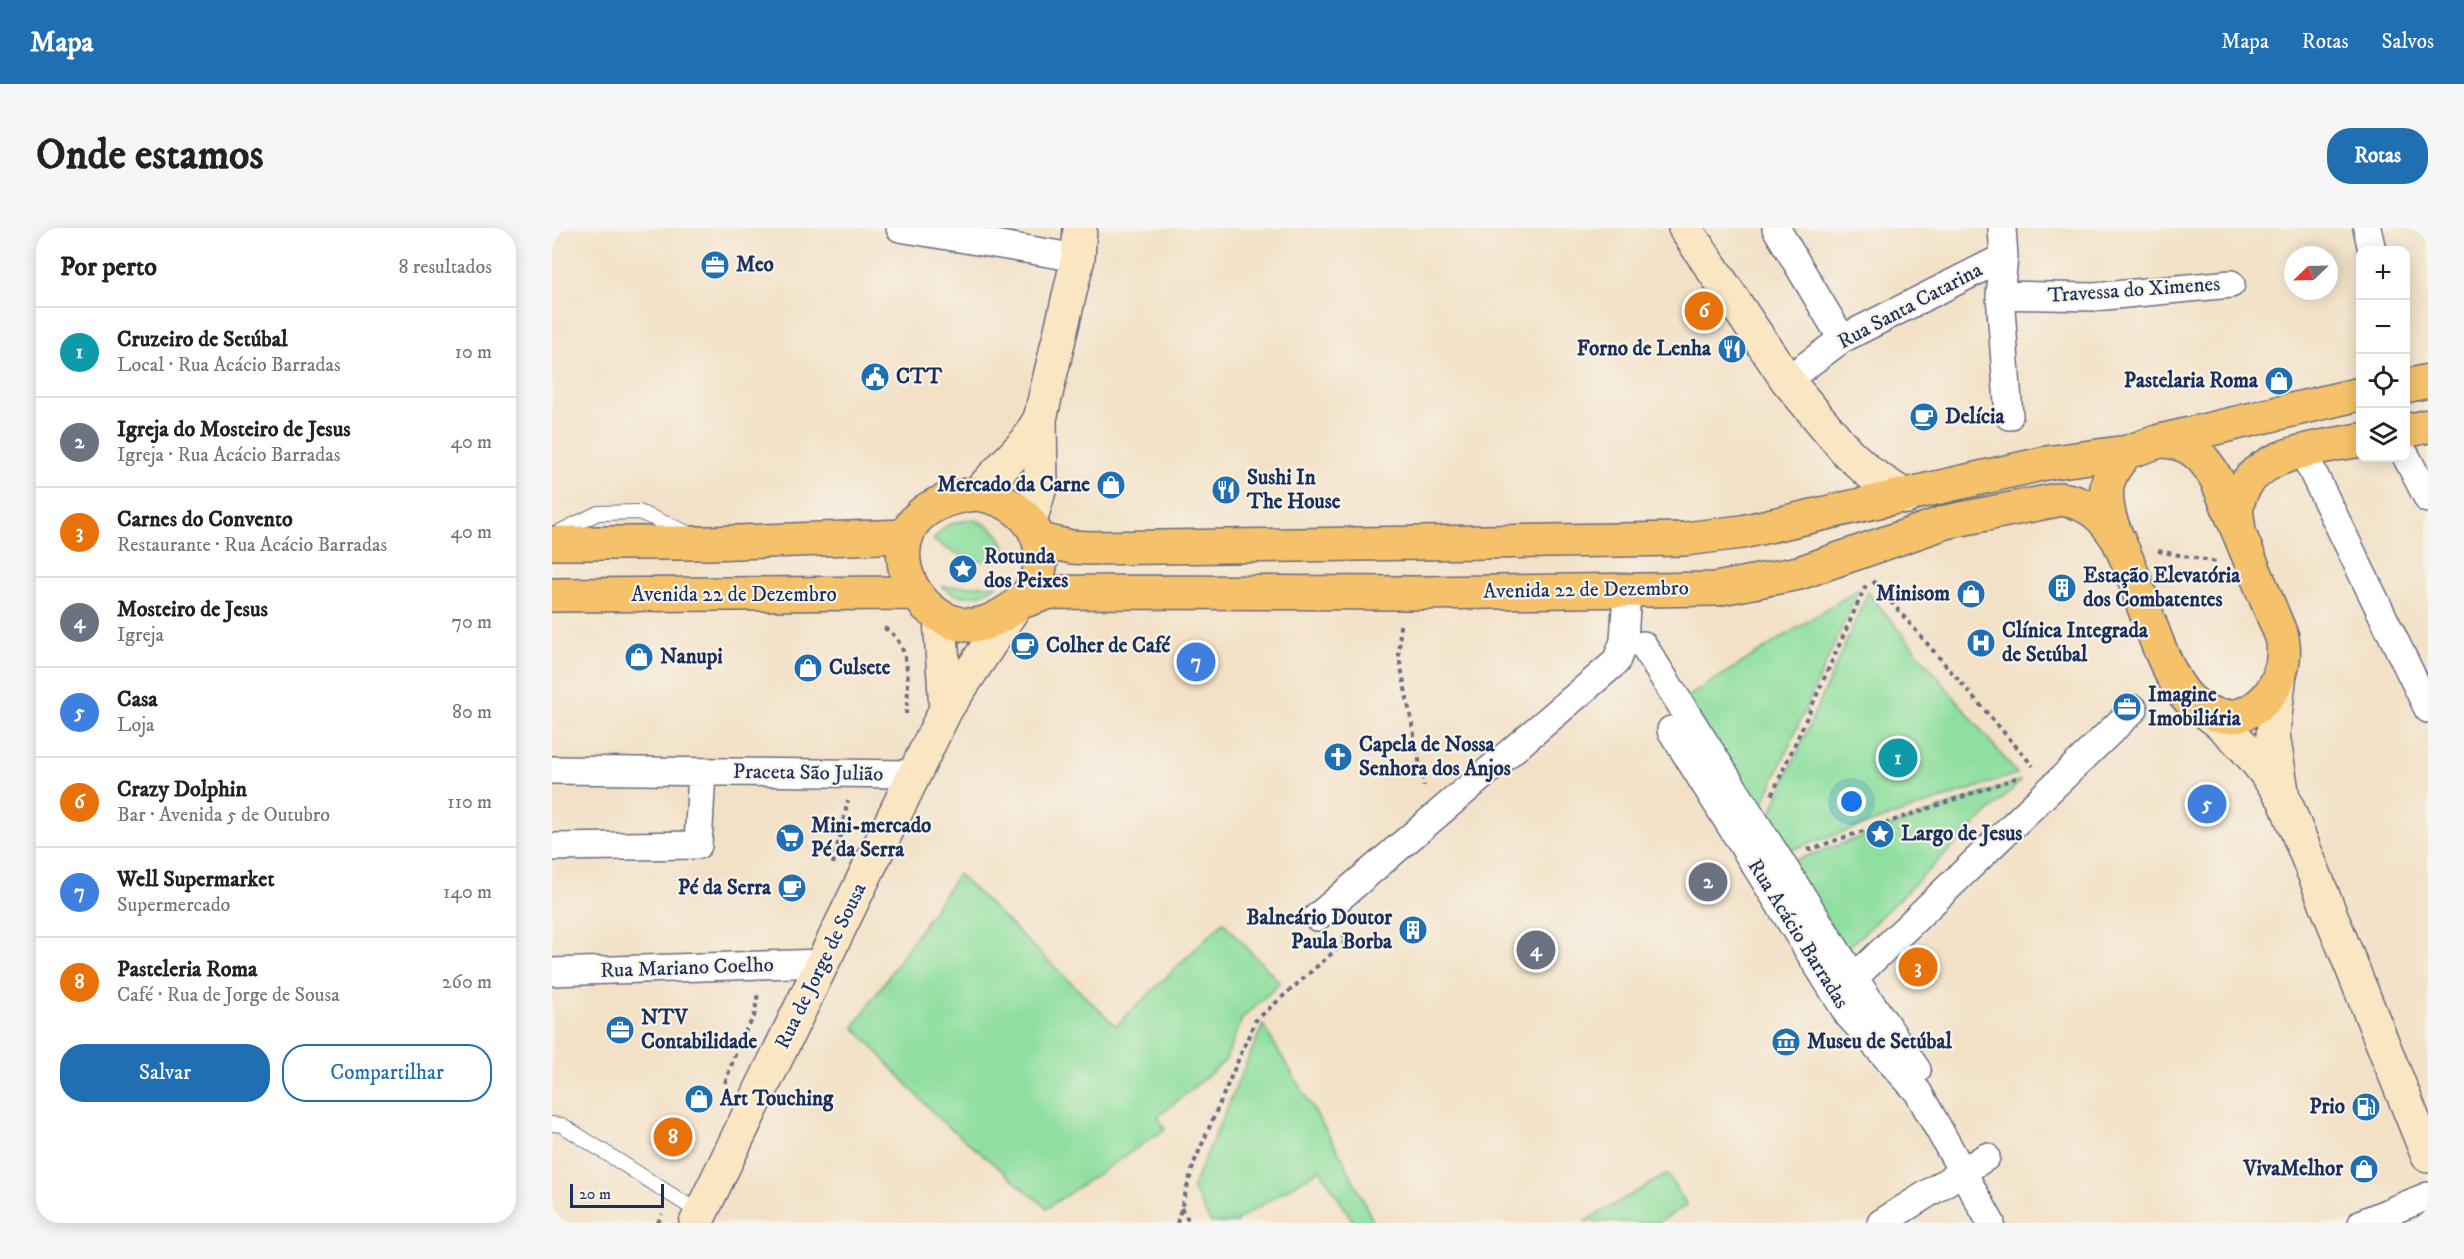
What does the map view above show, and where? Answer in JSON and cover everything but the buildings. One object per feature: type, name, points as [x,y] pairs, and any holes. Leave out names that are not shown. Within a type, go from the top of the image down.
[{"type":"main road","points":[[1685,228],[1787,380],[1848,453],[1870,473],[1906,497]]},
{"type":"main road","points":[[1079,243],[1040,419],[1041,484],[1035,531],[1038,570],[1034,586],[1019,605],[984,624],[967,625],[940,618],[915,593],[908,577],[903,551],[909,531],[925,512],[945,499],[977,494],[1005,502],[1035,531],[1072,547],[1090,548],[1684,538],[1742,532],[1906,497],[2046,463],[2127,452],[2160,441],[2356,395]]},
{"type":"main road","points":[[2410,385],[2428,381]]},
{"type":"main road","points":[[977,494],[1027,441],[1040,419]]},
{"type":"main road","points":[[2410,429],[2428,426]]},
{"type":"main road","points":[[2160,441],[2185,444],[2205,459],[2282,637],[2285,651],[2280,672],[2273,734],[2284,799]]},
{"type":"main road","points":[[2239,535],[2237,502],[2243,489],[2265,466],[2303,452],[2356,441]]},
{"type":"main road","name":"Avenida 22 de Dezembro","points":[[2127,452],[2116,465],[2107,486],[2109,514],[2167,663],[2189,700],[2203,710]]},
{"type":"main road","name":"Avenida 22 de Dezembro","points":[[1019,605],[1050,592],[1716,589],[1799,573],[1946,522],[2062,499],[2078,501],[2102,516],[2119,541]]},
{"type":"main road","points":[[552,543],[709,543],[908,536]]},
{"type":"main road","name":"Avenida 22 de Dezembro","points":[[552,594],[915,593]]},
{"type":"main road","name":"Rua de Jorge de Sousa","points":[[698,1218],[946,709],[1019,605]]},
{"type":"main road","name":"Rua de Jorge de Sousa","points":[[940,618],[946,709]]},
{"type":"main road","points":[[2203,710],[2226,716],[2248,713],[2262,706],[2280,672]]},
{"type":"main road","points":[[2203,710],[2229,731],[2267,773],[2284,799],[2428,1156]]},
{"type":"street","points":[[900,228],[1079,243]]},
{"type":"street","points":[[1776,228],[1842,339]]},
{"type":"street","points":[[2002,228],[2004,257],[2000,295],[2009,416]]},
{"type":"street","points":[[2367,228],[2371,246]]},
{"type":"street","name":"Rua Santa Catarina","points":[[1787,380],[1842,339],[2004,257]]},
{"type":"street","name":"Travessa do Ximenes","points":[[2000,295],[2094,297],[2231,284]]},
{"type":"street","points":[[2303,452],[2423,700]]},
{"type":"street","points":[[2409,462],[2428,499]]},
{"type":"street","points":[[1320,915],[1616,662],[1624,641],[1627,590]]},
{"type":"street","points":[[1643,645],[1854,978],[1928,1086],[1918,1092]]},
{"type":"street","points":[[1854,978],[2046,780],[2134,709]]},
{"type":"street","name":"Rua Acácio Barradas","points":[[1671,730],[1849,1016],[1918,1092],[1991,1223]]},
{"type":"street","name":"Praceta São Julião","points":[[552,770],[914,774]]},
{"type":"street","name":"Praceta São Julião","points":[[552,847],[698,845],[702,772]]},
{"type":"street","name":"Rua Mariano Coelho","points":[[552,972],[823,963]]},
{"type":"street","points":[[1881,1223],[1986,1157]]},
{"type":"street","points":[[2362,1223],[2428,1196]]},
{"type":"lane","points":[[552,536],[598,513],[639,512],[709,543]]},
{"type":"lane","points":[[552,1136],[557,1124],[672,1195],[698,1218]]},
{"type":"path","points":[[2157,551],[2226,564]]},
{"type":"path","points":[[1758,827],[1869,578],[2046,780],[1779,860]]},
{"type":"path","points":[[1401,592],[1399,657],[1430,819]]},
{"type":"path","points":[[876,627],[886,628],[899,640],[909,681],[906,718]]},
{"type":"path","points":[[832,866],[849,797],[866,774]]},
{"type":"path","points":[[1177,1223],[1194,1163],[1255,1021],[1347,940],[1320,915]]},
{"type":"path","points":[[723,1090],[741,1038],[754,1017],[759,965]]},
{"type":"path","points":[[658,1223],[672,1195]]},
{"type":"path","points":[[1181,1208],[1190,1223]]},
{"type":"green space","points":[[971,519],[985,524],[996,532],[1003,543],[1007,557],[989,561],[969,558],[933,540],[947,525]]},
{"type":"green space","points":[[997,585],[984,593],[970,596],[955,594],[942,587]]},
{"type":"green space","points":[[1859,589],[1759,813],[1686,698]]},
{"type":"green space","points":[[1868,592],[2017,774],[1784,852],[1766,824]]},
{"type":"green space","points":[[2022,780],[1846,950],[1790,862]]},
{"type":"green space","points":[[958,874],[1116,1026],[1223,922],[1280,983],[1242,1019],[1225,1061],[1158,1117],[1165,1129],[1047,1208],[938,1118],[854,1027]]},
{"type":"green space","points":[[1263,1025],[1343,1159],[1374,1223],[1354,1223],[1320,1169],[1236,1221],[1237,1223],[1211,1223],[1192,1188]]},
{"type":"green space","points":[[1667,1174],[1687,1205],[1657,1223],[1585,1221]]},
{"type":"place","name":"Meo","points":[[715,265]]},
{"type":"place","name":"Crazy Dolphin","points":[[1704,311]]},
{"type":"place","name":"Forno de Lenha","points":[[1732,349]]},
{"type":"place","name":"CTT","points":[[875,377]]},
{"type":"place","name":"Pastelaria Roma","points":[[2279,381]]},
{"type":"place","name":"Delícia","points":[[1924,417]]},
{"type":"place","name":"Mercado da Carne","points":[[1111,485]]},
{"type":"place","name":"Sushi In The House","points":[[1226,490]]},
{"type":"place","name":"Rotunda dos Peixes","points":[[963,569]]},
{"type":"place","name":"Estação Elevatória dos Combatentes","points":[[2062,588]]},
{"type":"place","name":"Minisom","points":[[1971,594]]},
{"type":"place","name":"Clínica Integrada de Setúbal","points":[[1981,643]]},
{"type":"place","name":"Colher de Café","points":[[1025,646]]},
{"type":"place","name":"Nanupi","points":[[639,657]]},
{"type":"place","name":"Well Supermarket","points":[[1196,662]]},
{"type":"place","name":"Culsete","points":[[808,668]]},
{"type":"place","name":"Imagine Imobiliária","points":[[2127,707]]},
{"type":"place","name":"Capela de Nossa Senhora dos Anjos","points":[[1338,757]]},
{"type":"place","name":"Cruzeiro de Setúbal","points":[[1898,758]]},
{"type":"place","name":"Casa","points":[[2207,804]]},
{"type":"place","name":"Largo de Jesus","points":[[1880,834]]},
{"type":"place","name":"Mini-mercado Pé da Serra","points":[[790,838]]},
{"type":"place","name":"Igreja do Mosteiro de Jesus","points":[[1708,882]]},
{"type":"place","name":"Pé da Serra","points":[[792,888]]},
{"type":"place","name":"Balneário Doutor Paula Borba","points":[[1413,930]]},
{"type":"place","name":"Mosteiro de Jesus","points":[[1536,950]]},
{"type":"place","name":"Carnes do Convento","points":[[1918,967]]},
{"type":"place","name":"NTV Contabilidade","points":[[620,1030]]},
{"type":"place","name":"Museu de Setúbal","points":[[1786,1042]]},
{"type":"place","name":"Art Touching","points":[[699,1099]]},
{"type":"place","name":"Prio","points":[[2366,1107]]},
{"type":"place","name":"Pasteleria Roma","points":[[673,1137]]},
{"type":"place","name":"VivaMelhor","points":[[2364,1169]]}]
